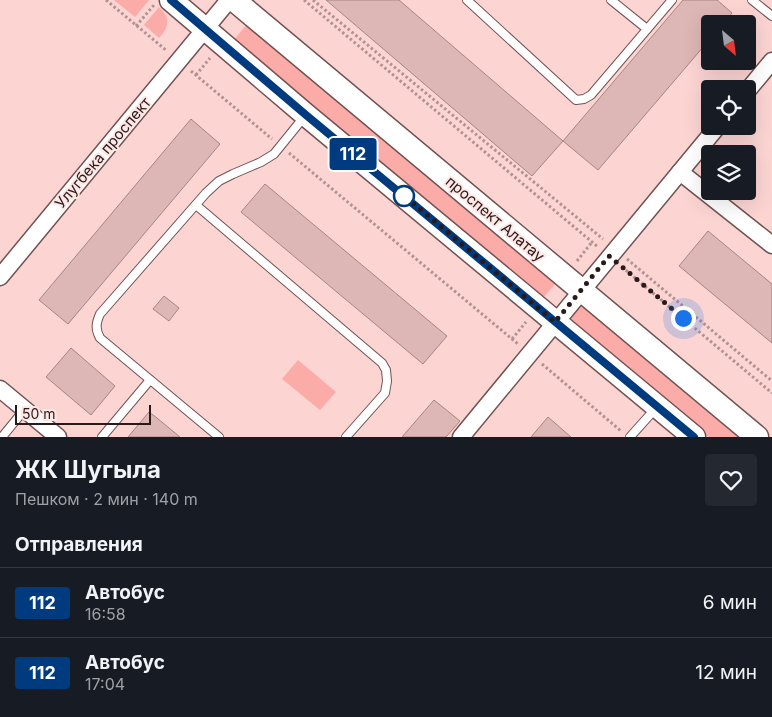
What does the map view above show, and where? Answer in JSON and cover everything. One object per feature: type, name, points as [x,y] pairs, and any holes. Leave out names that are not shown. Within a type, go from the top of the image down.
[{"type":"main road","name":"проспект Алатау","points":[[234,0],[757,437]]},
{"type":"main road","points":[[163,2],[205,29],[694,437]]},
{"type":"street","name":"Улугбека проспект","points":[[0,277],[229,0]]},
{"type":"street","points":[[756,80],[772,61]]},
{"type":"street","points":[[461,437],[711,135]]},
{"type":"street","points":[[680,172],[772,245]]},
{"type":"street","points":[[0,389],[58,437]]},
{"type":"lane","points":[[467,0],[576,100],[584,99],[591,95],[672,0]]},
{"type":"lane","points":[[611,0],[647,28]]},
{"type":"lane","points":[[752,0],[772,16]]},
{"type":"lane","points":[[219,437],[100,338],[96,330],[96,323],[100,314],[206,192],[219,181],[274,154],[306,115]]},
{"type":"lane","points":[[196,205],[382,363],[386,370],[385,393],[346,437]]},
{"type":"lane","points":[[102,437],[150,380]]},
{"type":"lane","points":[[630,437],[658,406]]},
{"type":"lane","points":[[2,437],[25,409]]},
{"type":"path","points":[[106,0],[621,431]]},
{"type":"path","points":[[304,0],[592,242],[612,253],[772,381]]},
{"type":"path","points":[[313,0],[612,253],[772,393]]},
{"type":"path","points":[[136,26],[163,2]]},
{"type":"path","points":[[196,75],[216,52]]},
{"type":"path","points":[[577,262],[592,242]]},
{"type":"path","points":[[512,339],[531,316]]},
{"type":"shaded area","points":[[114,0],[149,0],[135,17]]},
{"type":"shaded area","points":[[159,7],[167,19],[167,26],[159,38],[144,25]]},
{"type":"shaded area","points":[[247,24],[556,283],[543,298],[233,41]]},
{"type":"shaded area","points":[[578,307],[587,308],[740,437],[708,437],[574,325],[570,317]]},
{"type":"shaded area","points":[[298,360],[336,392],[320,410],[282,379]]},
{"type":"building","points":[[326,0],[399,0],[563,141],[532,176]]},
{"type":"building","points":[[683,0],[717,0],[732,13],[730,15],[701,15],[701,50],[598,170],[563,141]]},
{"type":"building","points":[[191,119],[220,144],[68,324],[39,300]]},
{"type":"building","points":[[265,184],[447,336],[423,364],[241,212]]},
{"type":"building","points":[[708,231],[772,284],[772,343],[679,266]]},
{"type":"building","points":[[164,296],[179,308],[169,321],[153,309]]},
{"type":"building","points":[[71,348],[115,386],[91,415],[46,377]]},
{"type":"building","points":[[434,400],[460,421],[446,437],[402,437]]},
{"type":"building","points":[[149,412],[157,418],[180,437],[128,437]]},
{"type":"building","points":[[548,417],[571,437],[531,437]]},
{"type":"bus line","name":"112","points":[[171,0],[306,115],[694,437]]},
{"type":"route","points":[[404,196],[402,194],[555,322],[609,256],[683,318]]}]
